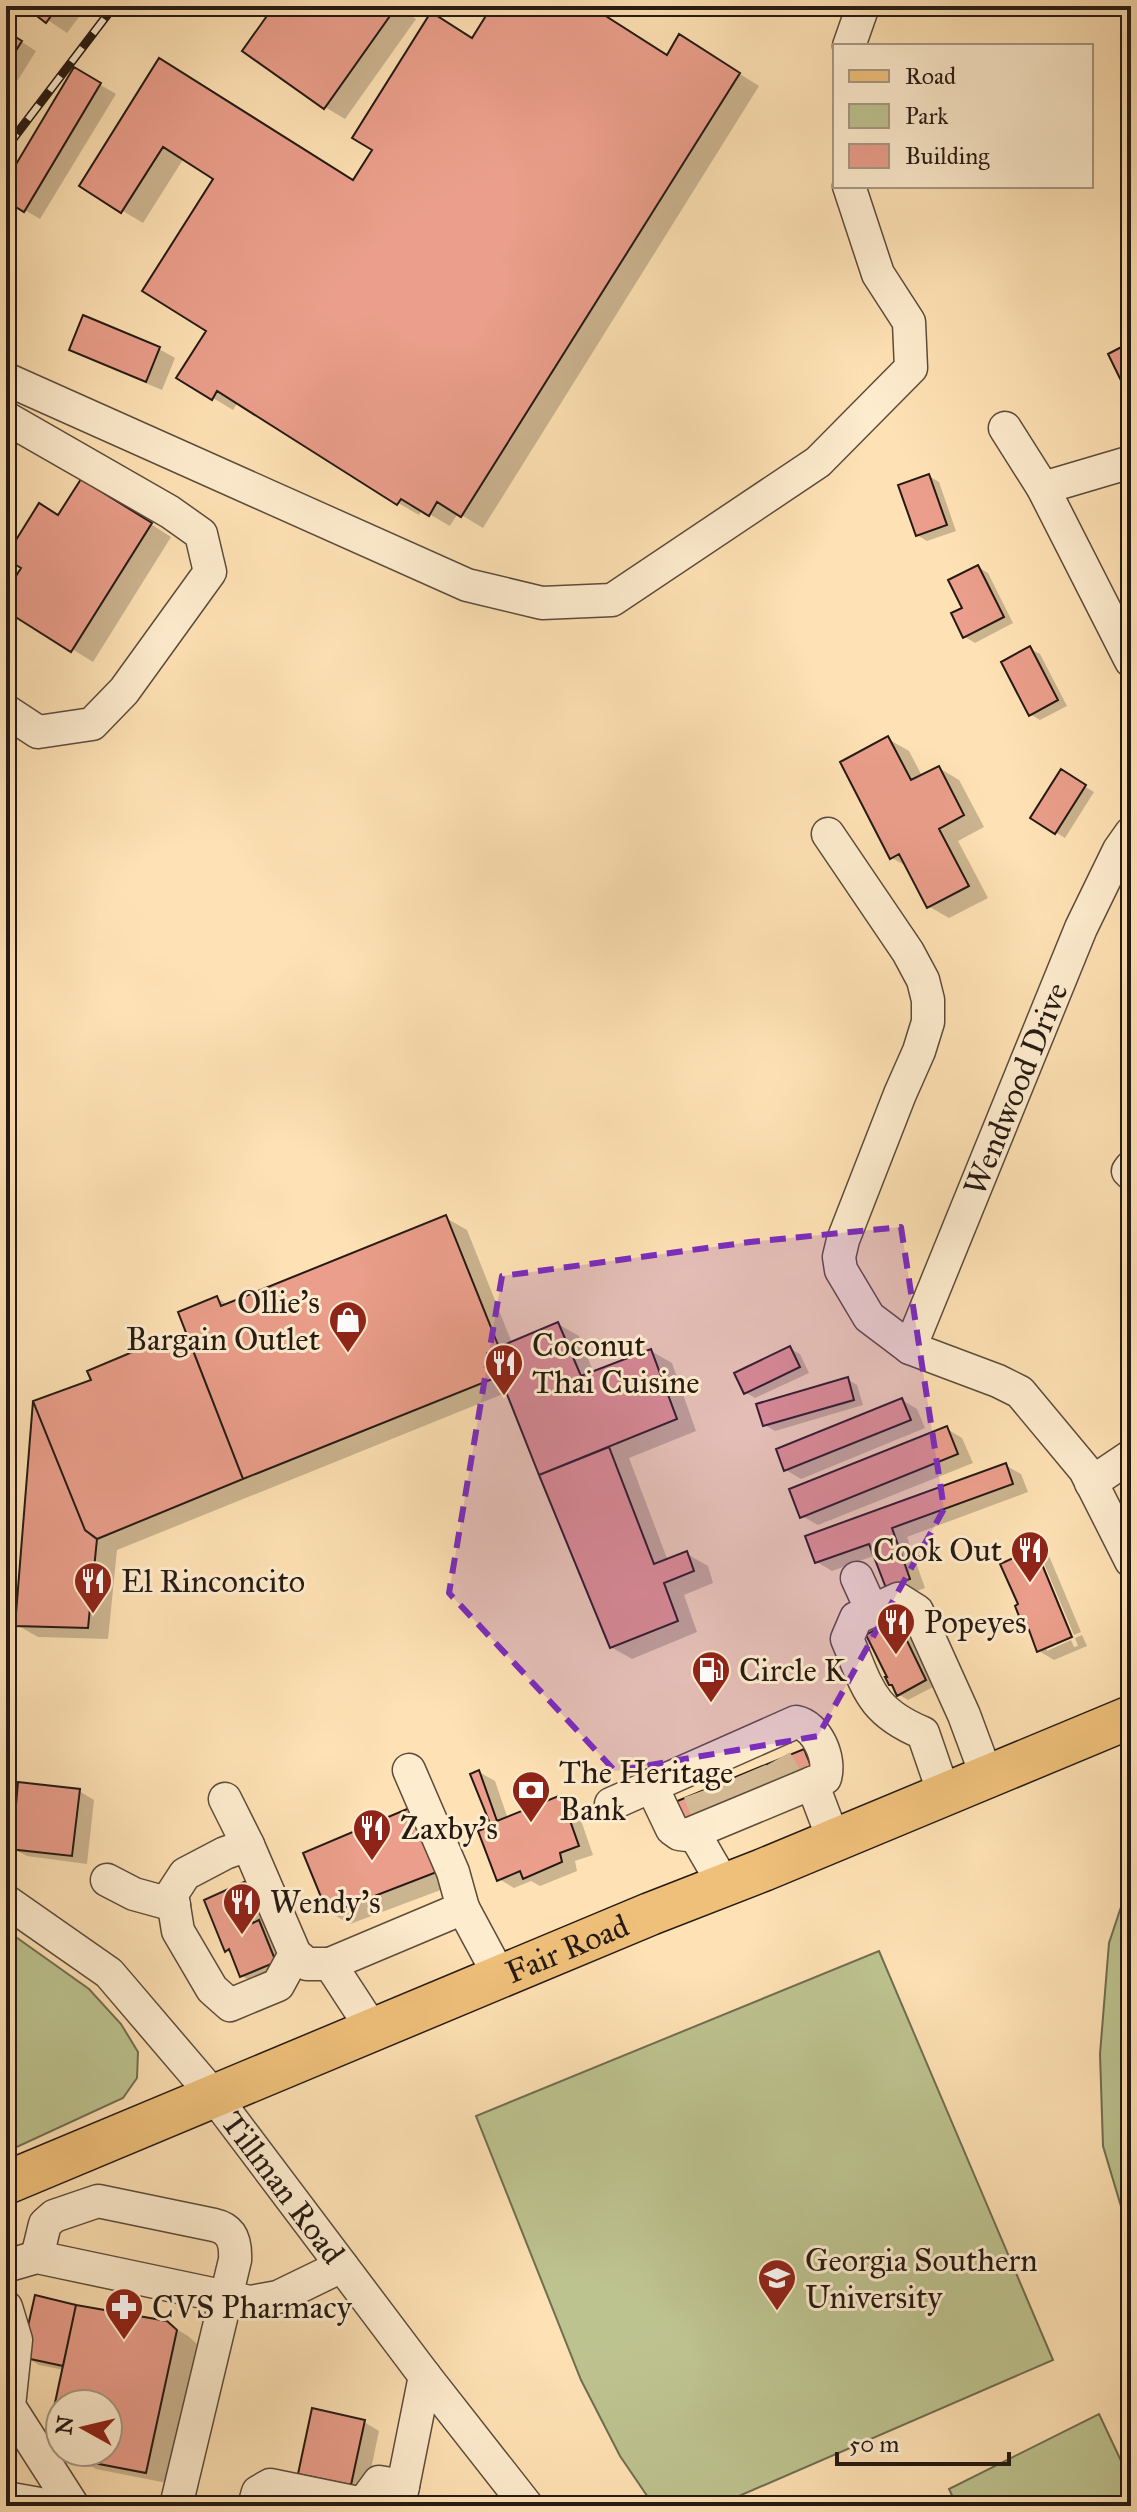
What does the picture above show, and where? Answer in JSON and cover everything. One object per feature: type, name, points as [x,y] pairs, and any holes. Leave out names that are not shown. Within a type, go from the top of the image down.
[{"type":"main road","name":"Fair Road","points":[[6,2183],[1131,1717]]},
{"type":"street","points":[[850,44],[863,6]]},
{"type":"street","points":[[7,380],[467,585],[542,603],[612,600],[818,462],[911,368],[909,322],[878,274],[850,188]]},
{"type":"street","points":[[6,418],[170,512],[201,534],[210,572],[124,691],[92,724],[38,732],[6,711]]},
{"type":"street","points":[[1005,428],[1043,488],[1131,661]]},
{"type":"street","points":[[1043,488],[1131,462]]},
{"type":"street","name":"Wendwood Drive","points":[[910,1348],[1081,928],[1119,850],[1131,833]]},
{"type":"street","points":[[828,834],[908,952],[923,980],[928,1000],[928,1022],[919,1051],[843,1240],[839,1257],[841,1270],[869,1317],[910,1348],[1020,1392],[1085,1470],[1131,1561]]},
{"type":"street","points":[[1131,1167],[1128,1171],[1131,1174]]},
{"type":"street","points":[[1091,1483],[1131,1456]]},
{"type":"street","points":[[857,1578],[872,1611]]},
{"type":"street","points":[[944,1794],[923,1733],[898,1722],[872,1697],[847,1639],[856,1618],[898,1599],[917,1611],[964,1715],[987,1777]]},
{"type":"street","points":[[887,1712],[881,1687],[857,1639],[861,1630],[894,1613],[904,1615],[924,1647],[936,1652]]},
{"type":"street","points":[[923,1733],[964,1715]]},
{"type":"street","points":[[409,1770],[453,1872],[463,1908],[500,1977]]},
{"type":"street","points":[[651,1785],[672,1829],[687,1835],[742,1787]]},
{"type":"street","points":[[611,1804],[651,1785],[742,1787],[834,1841]]},
{"type":"street","points":[[724,1885],[742,1787]]},
{"type":"street","points":[[225,1799],[295,1954],[307,1964],[330,1964],[463,1908]]},
{"type":"street","points":[[248,1845],[185,1874],[172,1894],[178,1931],[212,1989],[230,2005],[278,1985],[295,1954]]},
{"type":"street","points":[[107,1880],[134,1894],[174,1905]]},
{"type":"street","name":"Tillman Road","points":[[6,1901],[109,1973],[214,2096],[527,2506]]},
{"type":"street","points":[[330,1964],[373,2030]]},
{"type":"street","points":[[37,2257],[45,2224],[54,2216],[98,2201],[224,2227],[236,2246],[176,2506]]},
{"type":"street","points":[[6,2266],[37,2257],[250,2302],[278,2297],[342,2266]]},
{"type":"street","points":[[6,2307],[16,2340],[9,2406],[73,2506]]},
{"type":"street","points":[[254,2506],[258,2492],[270,2485],[363,2504],[379,2482],[401,2496],[425,2376]]},
{"type":"street","points":[[6,2498],[51,2506]]},
{"type":"highlighted area","points":[[901,1227],[944,1509],[818,1736],[615,1771],[449,1593],[502,1276],[750,1242]]},
{"type":"green space","points":[[1131,1877],[1131,2240],[1103,2146],[1100,2054],[1109,1943]]},
{"type":"green space","points":[[6,1930],[89,1989],[121,2024],[138,2052],[137,2078],[123,2098],[6,2152]]},
{"type":"green space","points":[[879,1951],[1053,2360],[716,2506],[654,2506],[620,2456],[581,2380],[476,2116]]},
{"type":"green space","points":[[1099,2414],[1131,2482],[1131,2506],[957,2506],[949,2489]]},
{"type":"building","points":[[24,6],[58,6],[46,23]]},
{"type":"building","points":[[274,6],[397,6],[324,109],[242,51]]},
{"type":"building","points":[[492,6],[590,6],[667,55],[679,34],[740,73],[461,517],[437,502],[429,516],[401,499],[397,505],[217,391],[212,400],[176,378],[206,331],[142,291],[213,179],[163,147],[121,213],[79,186],[159,58],[353,180],[372,150],[352,138],[431,12],[472,38]]},
{"type":"building","points":[[6,31],[22,41],[6,66]]},
{"type":"building","points":[[74,67],[101,83],[24,212],[6,201],[6,181]]},
{"type":"building","points":[[83,315],[160,347],[146,382],[69,350]]},
{"type":"building","points":[[1131,342],[1131,401],[1108,354]]},
{"type":"building","points":[[929,474],[947,525],[916,536],[898,485]]},
{"type":"building","points":[[81,479],[152,523],[71,652],[6,611],[6,592],[21,568],[6,556],[39,503],[58,515]]},
{"type":"building","points":[[978,565],[1004,617],[963,638],[951,613],[962,608],[948,580]]},
{"type":"building","points":[[1030,646],[1058,700],[1029,716],[1001,662]]},
{"type":"building","points":[[888,736],[911,780],[939,766],[964,815],[939,829],[969,886],[927,908],[899,854],[890,859],[840,762]]},
{"type":"building","points":[[1061,769],[1086,785],[1055,834],[1030,818]]},
{"type":"building","name":"Ollie's Bargain Outlet","points":[[446,1215],[504,1360],[495,1364],[500,1376],[243,1479],[178,1312],[217,1296],[221,1306]]},
{"type":"building","points":[[558,1322],[581,1376],[651,1349],[677,1419],[539,1475],[495,1364],[504,1360],[499,1347]]},
{"type":"building","points":[[161,1340],[168,1349],[189,1340],[243,1479],[97,1539],[85,1530],[33,1401],[91,1380],[87,1371]]},
{"type":"building","points":[[790,1346],[800,1367],[744,1394],[734,1373]]},
{"type":"building","points":[[848,1377],[854,1400],[763,1426],[756,1404]]},
{"type":"building","points":[[902,1398],[911,1420],[784,1471],[776,1449]]},
{"type":"building","points":[[33,1401],[85,1530],[97,1539],[88,1628],[15,1626]]},
{"type":"building","points":[[947,1426],[958,1454],[800,1518],[789,1489]]},
{"type":"building","points":[[609,1447],[654,1564],[687,1551],[694,1571],[664,1583],[678,1621],[610,1648],[539,1475]]},
{"type":"building","points":[[1006,1463],[1013,1484],[892,1528],[910,1579],[886,1588],[869,1544],[815,1563],[805,1536]]},
{"type":"building","name":"Cook Out","points":[[1032,1540],[1072,1637],[1037,1652],[1029,1630],[1025,1631],[1015,1606],[1018,1604],[1000,1564],[1022,1554],[1019,1548]]},
{"type":"building","name":"Popeyes","points":[[896,1618],[926,1680],[897,1696],[866,1635]]},
{"type":"building","points":[[804,1749],[814,1773],[680,1828],[670,1804]]},
{"type":"building","name":"The Heritage Bank","points":[[479,1770],[497,1821],[561,1795],[579,1846],[560,1853],[562,1862],[523,1879],[520,1871],[497,1881],[478,1831],[491,1826],[470,1774]]},
{"type":"building","points":[[18,1782],[80,1789],[72,1856],[9,1849],[11,1832],[6,1832],[6,1803],[16,1805]]},
{"type":"building","name":"Zaxby's","points":[[414,1806],[442,1870],[328,1914],[303,1853]]},
{"type":"building","name":"Wendy's","points":[[246,1881],[258,1912],[251,1915],[253,1923],[259,1920],[276,1962],[240,1977],[229,1949],[225,1952],[204,1900]]},
{"type":"building","points":[[35,2295],[76,2305],[63,2366],[21,2357]]},
{"type":"building","name":"CVS Pharmacy","points":[[76,2305],[167,2321],[177,2330],[146,2473],[120,2468],[124,2468],[124,2388],[58,2388]]},
{"type":"building","points":[[312,2408],[365,2420],[351,2485],[298,2474]]},
{"type":"tunnel","points":[[776,1760],[789,1783]]},
{"type":"tunnel","points":[[751,1771],[761,1795]]},
{"type":"tunnel","points":[[724,1782],[733,1806]]},
{"type":"tunnel","points":[[699,1792],[708,1816]]},
{"type":"railway","points":[[6,148],[114,6]]},
{"type":"place","name":"Ollie's Bargain Outlet","points":[[348,1354]]},
{"type":"place","name":"Coconut Thai Cuisine","points":[[504,1397]]},
{"type":"place","name":"Cook Out","points":[[1030,1584]]},
{"type":"place","name":"El Rinconcito","points":[[93,1615]]},
{"type":"place","name":"Popeyes","points":[[896,1656]]},
{"type":"place","name":"Circle K","points":[[711,1704]]},
{"type":"place","name":"The Heritage Bank","points":[[531,1824]]},
{"type":"place","name":"Zaxby's","points":[[372,1862]]},
{"type":"place","name":"Wendy's","points":[[242,1936]]},
{"type":"place","name":"Georgia Southern University","points":[[777,2312]]},
{"type":"place","name":"CVS Pharmacy","points":[[124,2341]]}]
